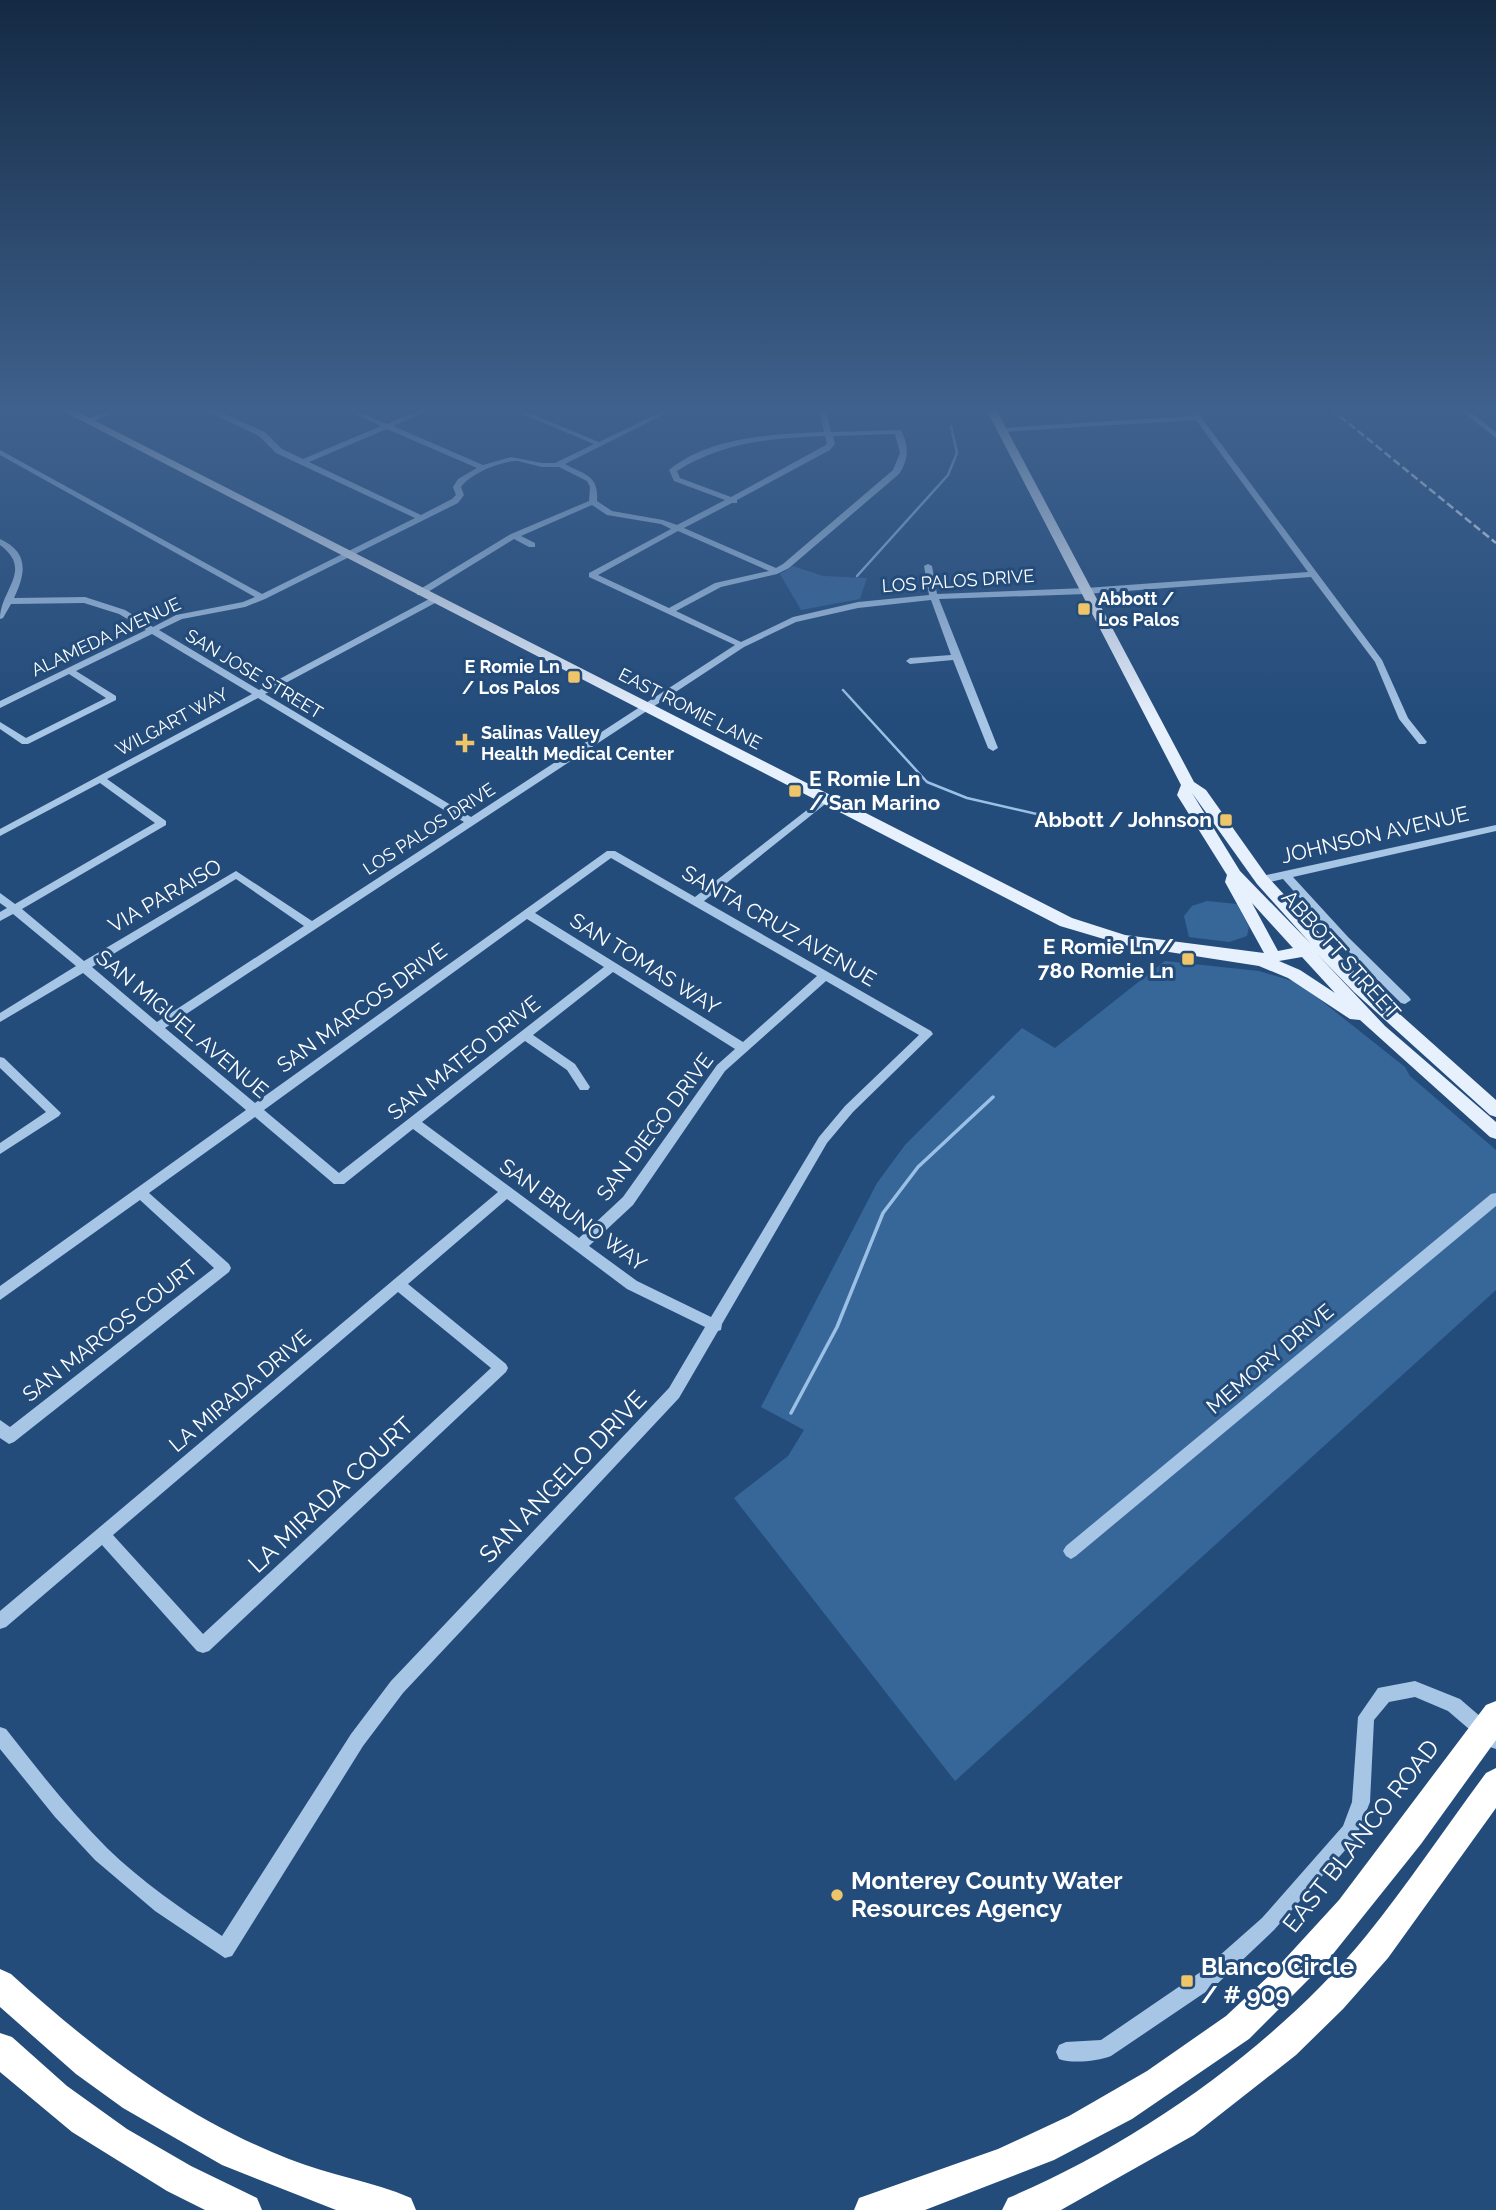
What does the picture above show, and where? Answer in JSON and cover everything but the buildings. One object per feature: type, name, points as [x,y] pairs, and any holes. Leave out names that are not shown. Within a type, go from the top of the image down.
[{"type":"highway","name":"EAST BLANCO ROAD","points":[[871,2210],[963,2182],[1070,2137],[1157,2086],[1247,2019],[1304,1965],[1368,1890],[1492,1729]]},
{"type":"highway","points":[[1020,2210],[1045,2200],[1182,2123],[1284,2043],[1332,1998],[1377,1947],[1496,1783]]},
{"type":"highway","points":[[0,1985],[58,2041],[110,2081],[174,2124],[229,2151],[346,2196],[399,2210]]},
{"type":"highway","points":[[0,2049],[23,2072],[109,2137],[170,2174],[245,2210]]},
{"type":"main road","name":"EAST ROMIE LANE","points":[[265,512],[1066,922],[1124,940],[1204,954],[1267,959],[1315,949]]},
{"type":"main road","name":"ABBOTT STREET","points":[[1044,512],[1188,785],[1202,793],[1262,880],[1379,1030],[1496,1132]]},
{"type":"main road","name":"ABBOTT STREET","points":[[1188,785],[1184,795],[1235,875],[1496,1110]]},
{"type":"main road","points":[[1235,875],[1233,882],[1259,934],[1267,959],[1379,1030]]},
{"type":"main road","points":[[1204,954],[1248,944],[1259,934]]},
{"type":"street","points":[[109,512],[262,597]]},
{"type":"street","points":[[409,512],[421,518]]},
{"type":"street","name":"ALAMEDA AVENUE","points":[[0,705],[188,614],[238,606],[262,597],[433,512]]},
{"type":"street","points":[[420,593],[514,536],[569,512]]},
{"type":"street","points":[[609,512],[652,518],[777,571]]},
{"type":"street","points":[[709,512],[676,527],[592,575],[741,645]]},
{"type":"street","points":[[670,611],[718,585],[777,571],[848,512]]},
{"type":"street","points":[[1269,512],[1379,662],[1404,719],[1422,741]]},
{"type":"street","points":[[514,536],[532,545]]},
{"type":"street","points":[[0,541],[13,550],[20,564],[18,578],[0,616]]},
{"type":"street","points":[[928,566],[926,573],[934,600],[993,748]]},
{"type":"street","name":"LOS PALOS DRIVE","points":[[157,1028],[741,645],[776,626],[822,612],[858,605],[934,600],[945,596],[1086,591],[1315,575]]},
{"type":"street","name":"WILGART WAY","points":[[0,833],[434,600]]},
{"type":"street","name":"SAN JOSE STREET","points":[[8,601],[92,601],[122,612],[471,822]]},
{"type":"street","points":[[910,661],[958,657]]},
{"type":"street","points":[[0,724],[25,742],[113,698],[70,671]]},
{"type":"street","points":[[0,916],[162,823],[100,779]]},
{"type":"street","points":[[697,901],[825,799]]},
{"type":"street","name":"JOHNSON AVENUE","points":[[1262,880],[1496,828]]},
{"type":"street","name":"SANTA CRUZ AVENUE","points":[[611,853],[927,1034]]},
{"type":"street","name":"SAN MARCOS DRIVE","points":[[0,1294],[611,853]]},
{"type":"street","name":"VIA PARAISO","points":[[0,1018],[236,874],[311,926]]},
{"type":"street","points":[[1285,875],[1343,940],[1405,1000]]},
{"type":"street","name":"SAN MIGUEL AVENUE","points":[[0,897],[339,1180]]},
{"type":"street","name":"SAN TOMAS WAY","points":[[526,913],[743,1048]]},
{"type":"street","name":"SAN MATEO DRIVE","points":[[339,1180],[612,967]]},
{"type":"street","name":"SAN DIEGO DRIVE","points":[[579,1247],[628,1201],[704,1088],[743,1048],[825,975]]},
{"type":"street","name":"SAN ANGELO DRIVE","points":[[225,1949],[357,1740],[397,1687],[654,1417],[680,1385],[823,1140],[849,1109],[927,1034]]},
{"type":"street","points":[[524,1035],[571,1067],[584,1087]]},
{"type":"street","points":[[0,1060],[55,1113],[0,1149]]},
{"type":"street","name":"SAN BRUNO WAY","points":[[413,1122],[579,1247],[653,1298],[716,1326]]},
{"type":"street","name":"LA MIRADA DRIVE","points":[[0,1621],[506,1192]]},
{"type":"street","name":"SAN MARCOS COURT","points":[[0,1427],[9,1437],[224,1268],[140,1193]]},
{"type":"street","name":"MEMORY DRIVE","points":[[1071,1551],[1496,1198]]},
{"type":"street","name":"LA MIRADA COURT","points":[[103,1535],[203,1645],[501,1367],[398,1284]]},
{"type":"street","points":[[1066,2052],[1104,2049],[1209,1978],[1268,1924],[1323,1863],[1350,1832],[1361,1802],[1366,1717],[1384,1694],[1415,1689],[1454,1705],[1492,1729]]},
{"type":"street","points":[[0,1734],[65,1816],[102,1855],[155,1901],[225,1949]]},
{"type":"shaded area","points":[[793,566],[823,576],[867,578],[860,599],[801,610],[780,574]]},
{"type":"shaded area","points":[[1207,901],[1237,904],[1249,927],[1247,936],[1229,942],[1189,937],[1184,916],[1192,906]]},
{"type":"shaded area","points":[[1165,961],[1259,971],[1299,983],[1405,1067],[1410,1076],[1496,1150],[1496,1290],[955,1781],[734,1498],[788,1456],[804,1430],[761,1407],[877,1183],[905,1145],[1022,1028],[1055,1048]]},
{"type":"waterway","points":[[857,576],[915,512]]},
{"type":"waterway","points":[[843,690],[927,782],[967,798],[1054,818]]},
{"type":"waterway","points":[[791,1413],[837,1327],[883,1213],[918,1167],[993,1097]]},
{"type":"railway","points":[[1458,512],[1496,543]]},
{"type":"place","name":"Abbott / Los Palos","points":[[1084,609]]},
{"type":"place","name":"E Romie Ln / Los Palos","points":[[574,677]]},
{"type":"place","name":"Salinas Valley Health Medical Center","points":[[465,743]]},
{"type":"place","name":"E Romie Ln / San Marino","points":[[795,791]]},
{"type":"place","name":"Abbott / Johnson","points":[[1226,820]]},
{"type":"place","name":"E Romie Ln / 780 Romie Ln","points":[[1188,959]]},
{"type":"place","name":"Monterey County Water Resources Agency","points":[[837,1895]]},
{"type":"place","name":"Blanco Circle / # 909","points":[[1187,1981]]}]
